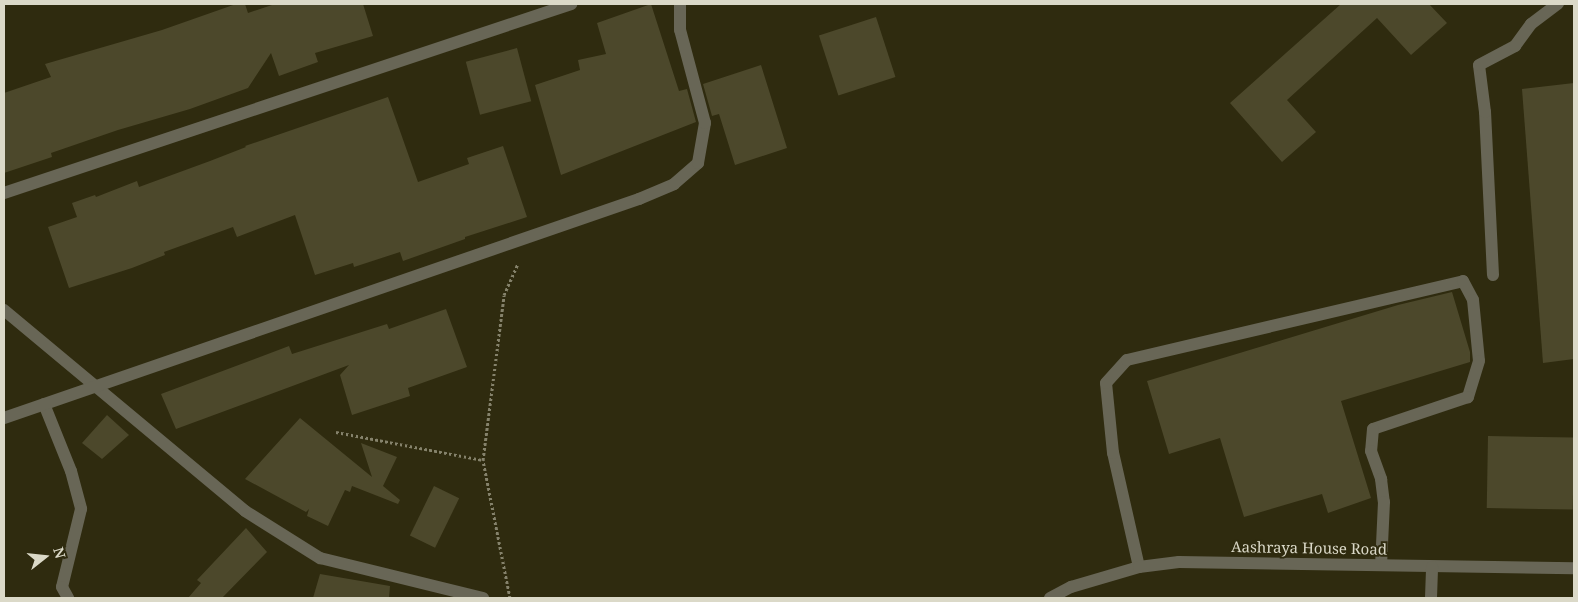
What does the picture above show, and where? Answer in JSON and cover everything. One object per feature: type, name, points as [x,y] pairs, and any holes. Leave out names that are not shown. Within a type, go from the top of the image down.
[{"type":"street","points":[[4,194],[571,4]]},
{"type":"street","points":[[4,418],[639,199],[674,184],[698,163],[705,123],[680,30],[680,4]]},
{"type":"street","points":[[1493,276],[1485,112],[1479,65],[1516,46],[1532,24],[1558,4]]},
{"type":"street","points":[[1139,566],[1113,453],[1106,383],[1127,360],[1463,281],[1473,300],[1479,361],[1468,397],[1373,429],[1371,451],[1382,480],[1384,502],[1381,565]]},
{"type":"street","points":[[4,310],[245,511],[320,558],[483,598]]},
{"type":"street","points":[[44,404],[71,471],[81,510],[62,587],[68,598]]},
{"type":"street","name":"Aashraya House Road","points":[[1050,598],[1070,587],[1139,566],[1179,562],[1574,568]]},
{"type":"street","points":[[1431,598],[1432,567]]},
{"type":"path","points":[[510,598],[482,460],[504,294],[531,236]]},
{"type":"path","points":[[336,432],[482,460]]},
{"type":"building","points":[[236,4],[245,4],[248,13],[275,4],[363,4],[373,36],[315,53],[318,62],[279,76],[271,53],[248,88],[190,109],[118,130],[51,153],[52,157],[4,173],[4,93],[51,77],[45,64],[162,30]]},
{"type":"building","points":[[651,4],[679,91],[687,89],[696,122],[561,175],[535,85],[580,70],[578,60],[606,54],[597,23]]},
{"type":"building","points":[[1341,4],[1429,4],[1447,23],[1411,55],[1377,18],[1287,100],[1316,132],[1282,162],[1230,103]]},
{"type":"building","points":[[876,17],[895,77],[838,95],[819,36]]},
{"type":"building","points":[[517,48],[531,101],[480,115],[466,62]]},
{"type":"building","points":[[761,65],[787,148],[735,165],[719,114],[712,116],[703,84]]},
{"type":"building","points":[[1574,83],[1574,359],[1543,363],[1522,89]]},
{"type":"building","points":[[388,97],[418,182],[469,164],[467,158],[503,146],[527,217],[465,237],[465,239],[403,261],[400,252],[354,267],[353,263],[315,275],[295,215],[237,237],[233,227],[164,252],[165,255],[132,268],[69,288],[48,227],[77,217],[72,203],[95,195],[96,197],[137,181],[139,187],[245,146]]},
{"type":"building","points":[[1452,292],[1470,352],[1470,362],[1341,401],[1371,498],[1328,513],[1322,494],[1244,517],[1220,438],[1169,454],[1147,381],[1398,305]]},
{"type":"building","points":[[446,309],[467,367],[408,388],[410,396],[352,415],[340,375],[349,365],[176,429],[161,394],[289,346],[292,354],[387,324],[389,329]]},
{"type":"building","points":[[107,415],[129,435],[102,459],[82,443]]},
{"type":"building","points":[[300,418],[372,477],[361,443],[397,457],[383,486],[400,500],[398,504],[352,486],[350,492],[345,490],[328,526],[307,516],[309,509],[306,512],[245,479]]},
{"type":"building","points":[[1488,436],[1574,438],[1573,509],[1487,508]]},
{"type":"building","points":[[434,486],[459,498],[435,548],[410,535]]},
{"type":"building","points":[[246,528],[267,552],[222,598],[188,598],[201,583],[197,580]]},
{"type":"building","points":[[320,574],[390,586],[389,598],[313,598]]}]
